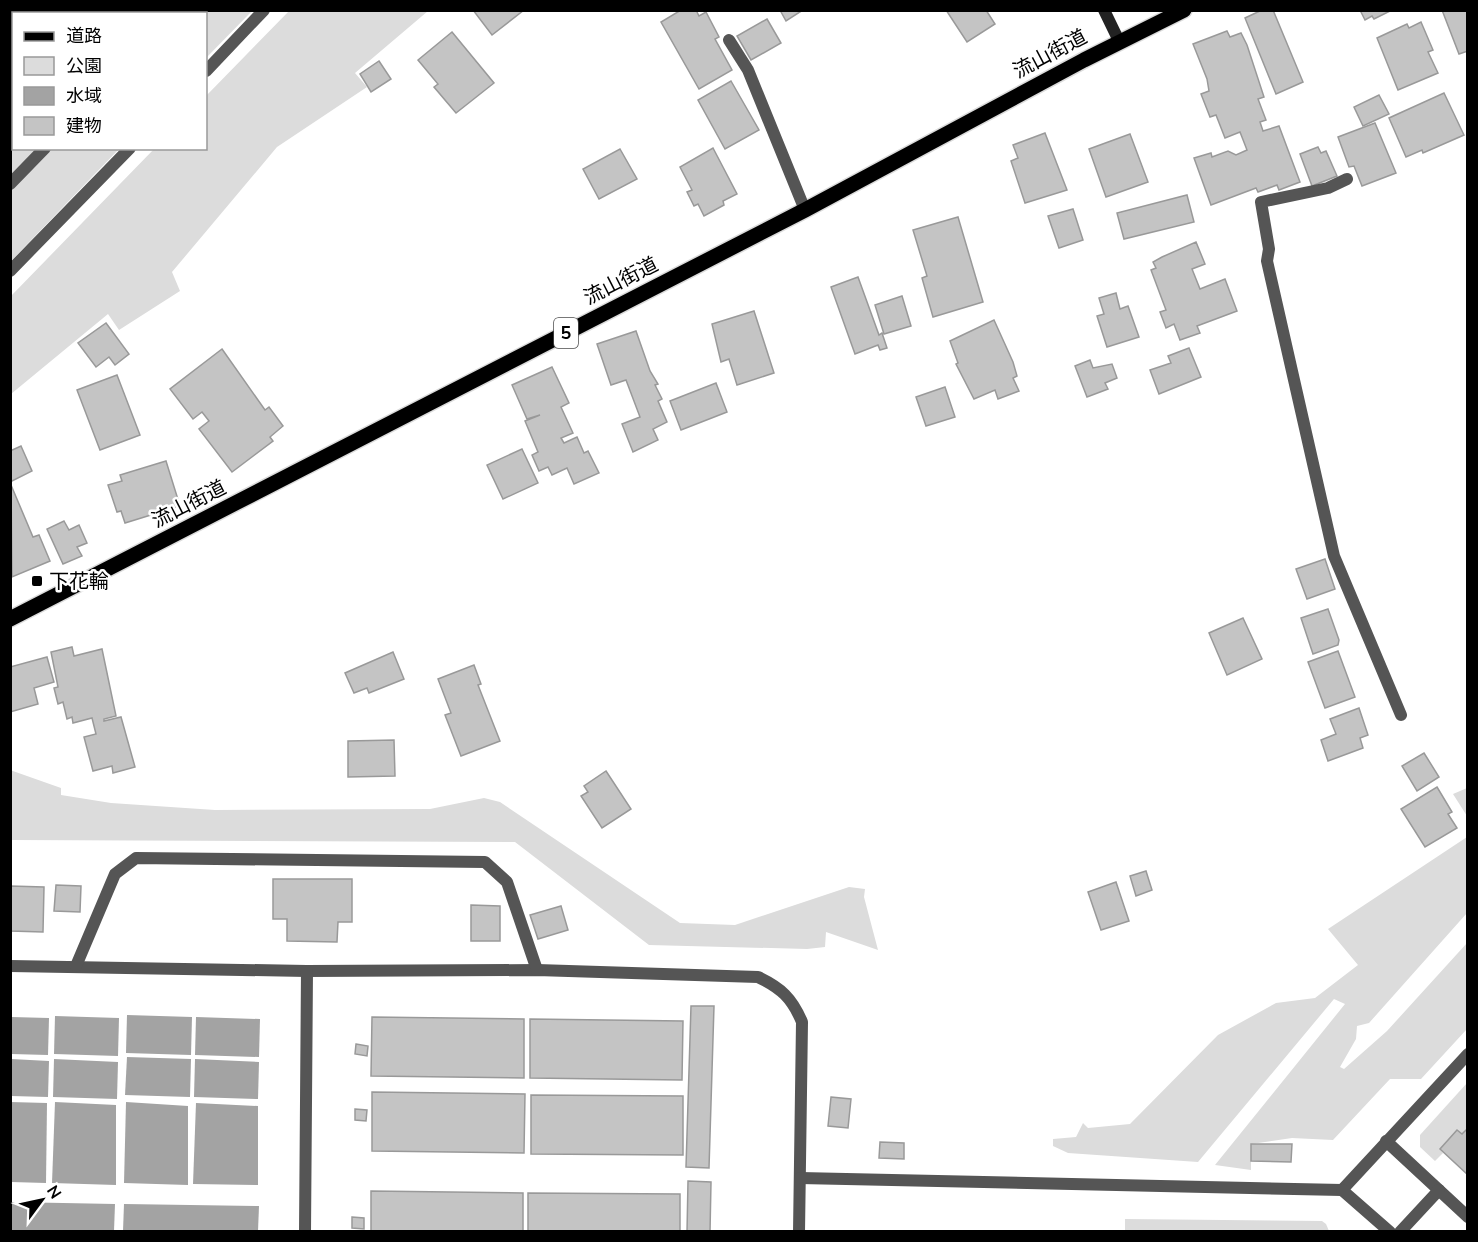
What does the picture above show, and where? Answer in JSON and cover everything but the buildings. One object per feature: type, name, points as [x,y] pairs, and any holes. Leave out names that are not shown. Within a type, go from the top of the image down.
[{"type":"main road","name":"流山街道","points":[[10,619],[806,210],[1119,41],[1184,10]]},
{"type":"street","points":[[207,70],[264,10]]},
{"type":"street","points":[[1104,10],[1119,41]]},
{"type":"street","points":[[729,40],[748,70],[806,210]]},
{"type":"street","points":[[10,184],[43,150]]},
{"type":"street","points":[[10,271],[128,150]]},
{"type":"street","points":[[1347,179],[1328,188],[1261,202],[1269,249],[1267,261],[1334,556],[1401,716]]},
{"type":"street","points":[[76,966],[115,874],[136,858],[485,862],[507,882],[537,970]]},
{"type":"street","points":[[10,966],[307,971],[537,970],[758,977],[779,987],[794,1003],[802,1022],[799,1232]]},
{"type":"street","points":[[305,1232],[307,971]]},
{"type":"street","points":[[1342,1190],[1467,1054]]},
{"type":"street","points":[[1386,1141],[1467,1216]]},
{"type":"street","points":[[800,1178],[1342,1190],[1390,1232]]},
{"type":"street","points":[[1400,1232],[1439,1190]]},
{"type":"green space","points":[[11,11],[252,11],[207,57],[207,12],[12,12],[12,150],[118,150],[11,261]]},
{"type":"green space","points":[[289,11],[428,11],[355,73],[367,87],[277,147],[172,272],[180,291],[119,330],[108,314],[11,394],[11,296],[153,150],[207,150],[207,95]]},
{"type":"green space","points":[[10,770],[61,788],[61,795],[111,803],[215,810],[430,809],[484,798],[500,802],[680,923],[735,925],[849,887],[865,889],[864,897],[878,950],[826,932],[825,947],[807,949],[649,945],[515,842],[11,840]]},
{"type":"green space","points":[[1467,788],[1467,816],[1453,794]]},
{"type":"green space","points":[[1467,837],[1467,913],[1369,1023],[1357,1026],[1356,1039],[1340,1067],[1344,1069],[1387,1031],[1467,943],[1467,1029],[1421,1079],[1390,1079],[1333,1140],[1292,1138],[1251,1144],[1251,1170],[1215,1165],[1345,1004],[1334,999],[1198,1162],[1068,1153],[1053,1146],[1053,1139],[1076,1137],[1083,1123],[1088,1128],[1130,1124],[1218,1035],[1276,1003],[1315,998],[1358,965],[1328,929]]},
{"type":"green space","points":[[1467,1083],[1467,1128],[1462,1134],[1457,1131],[1440,1149],[1443,1153],[1435,1161],[1420,1147],[1420,1135]]},
{"type":"green space","points":[[1125,1219],[1322,1221],[1329,1231],[1125,1231]]},
{"type":"water","points":[[127,1015],[192,1017],[191,1055],[126,1053]]},
{"type":"water","points":[[55,1016],[119,1018],[118,1056],[54,1054]]},
{"type":"water","points":[[11,1017],[49,1018],[48,1055],[11,1054]]},
{"type":"water","points":[[196,1017],[260,1019],[259,1057],[195,1055]]},
{"type":"water","points":[[127,1057],[191,1059],[190,1097],[125,1095]]},
{"type":"water","points":[[11,1059],[49,1061],[48,1097],[11,1096]]},
{"type":"water","points":[[54,1059],[118,1062],[117,1099],[53,1097]]},
{"type":"water","points":[[195,1059],[259,1062],[258,1099],[194,1097]]},
{"type":"water","points":[[10,1102],[47,1103],[46,1183],[11,1182]]},
{"type":"water","points":[[55,1102],[116,1105],[116,1185],[52,1183]]},
{"type":"water","points":[[126,1102],[188,1106],[188,1185],[124,1183]]},
{"type":"water","points":[[196,1103],[258,1106],[258,1185],[193,1184]]},
{"type":"water","points":[[11,1202],[115,1204],[114,1231],[11,1231]]},
{"type":"water","points":[[124,1204],[259,1206],[258,1231],[123,1231]]},
{"type":"place","name":"下花輪","points":[[37,581]]}]
